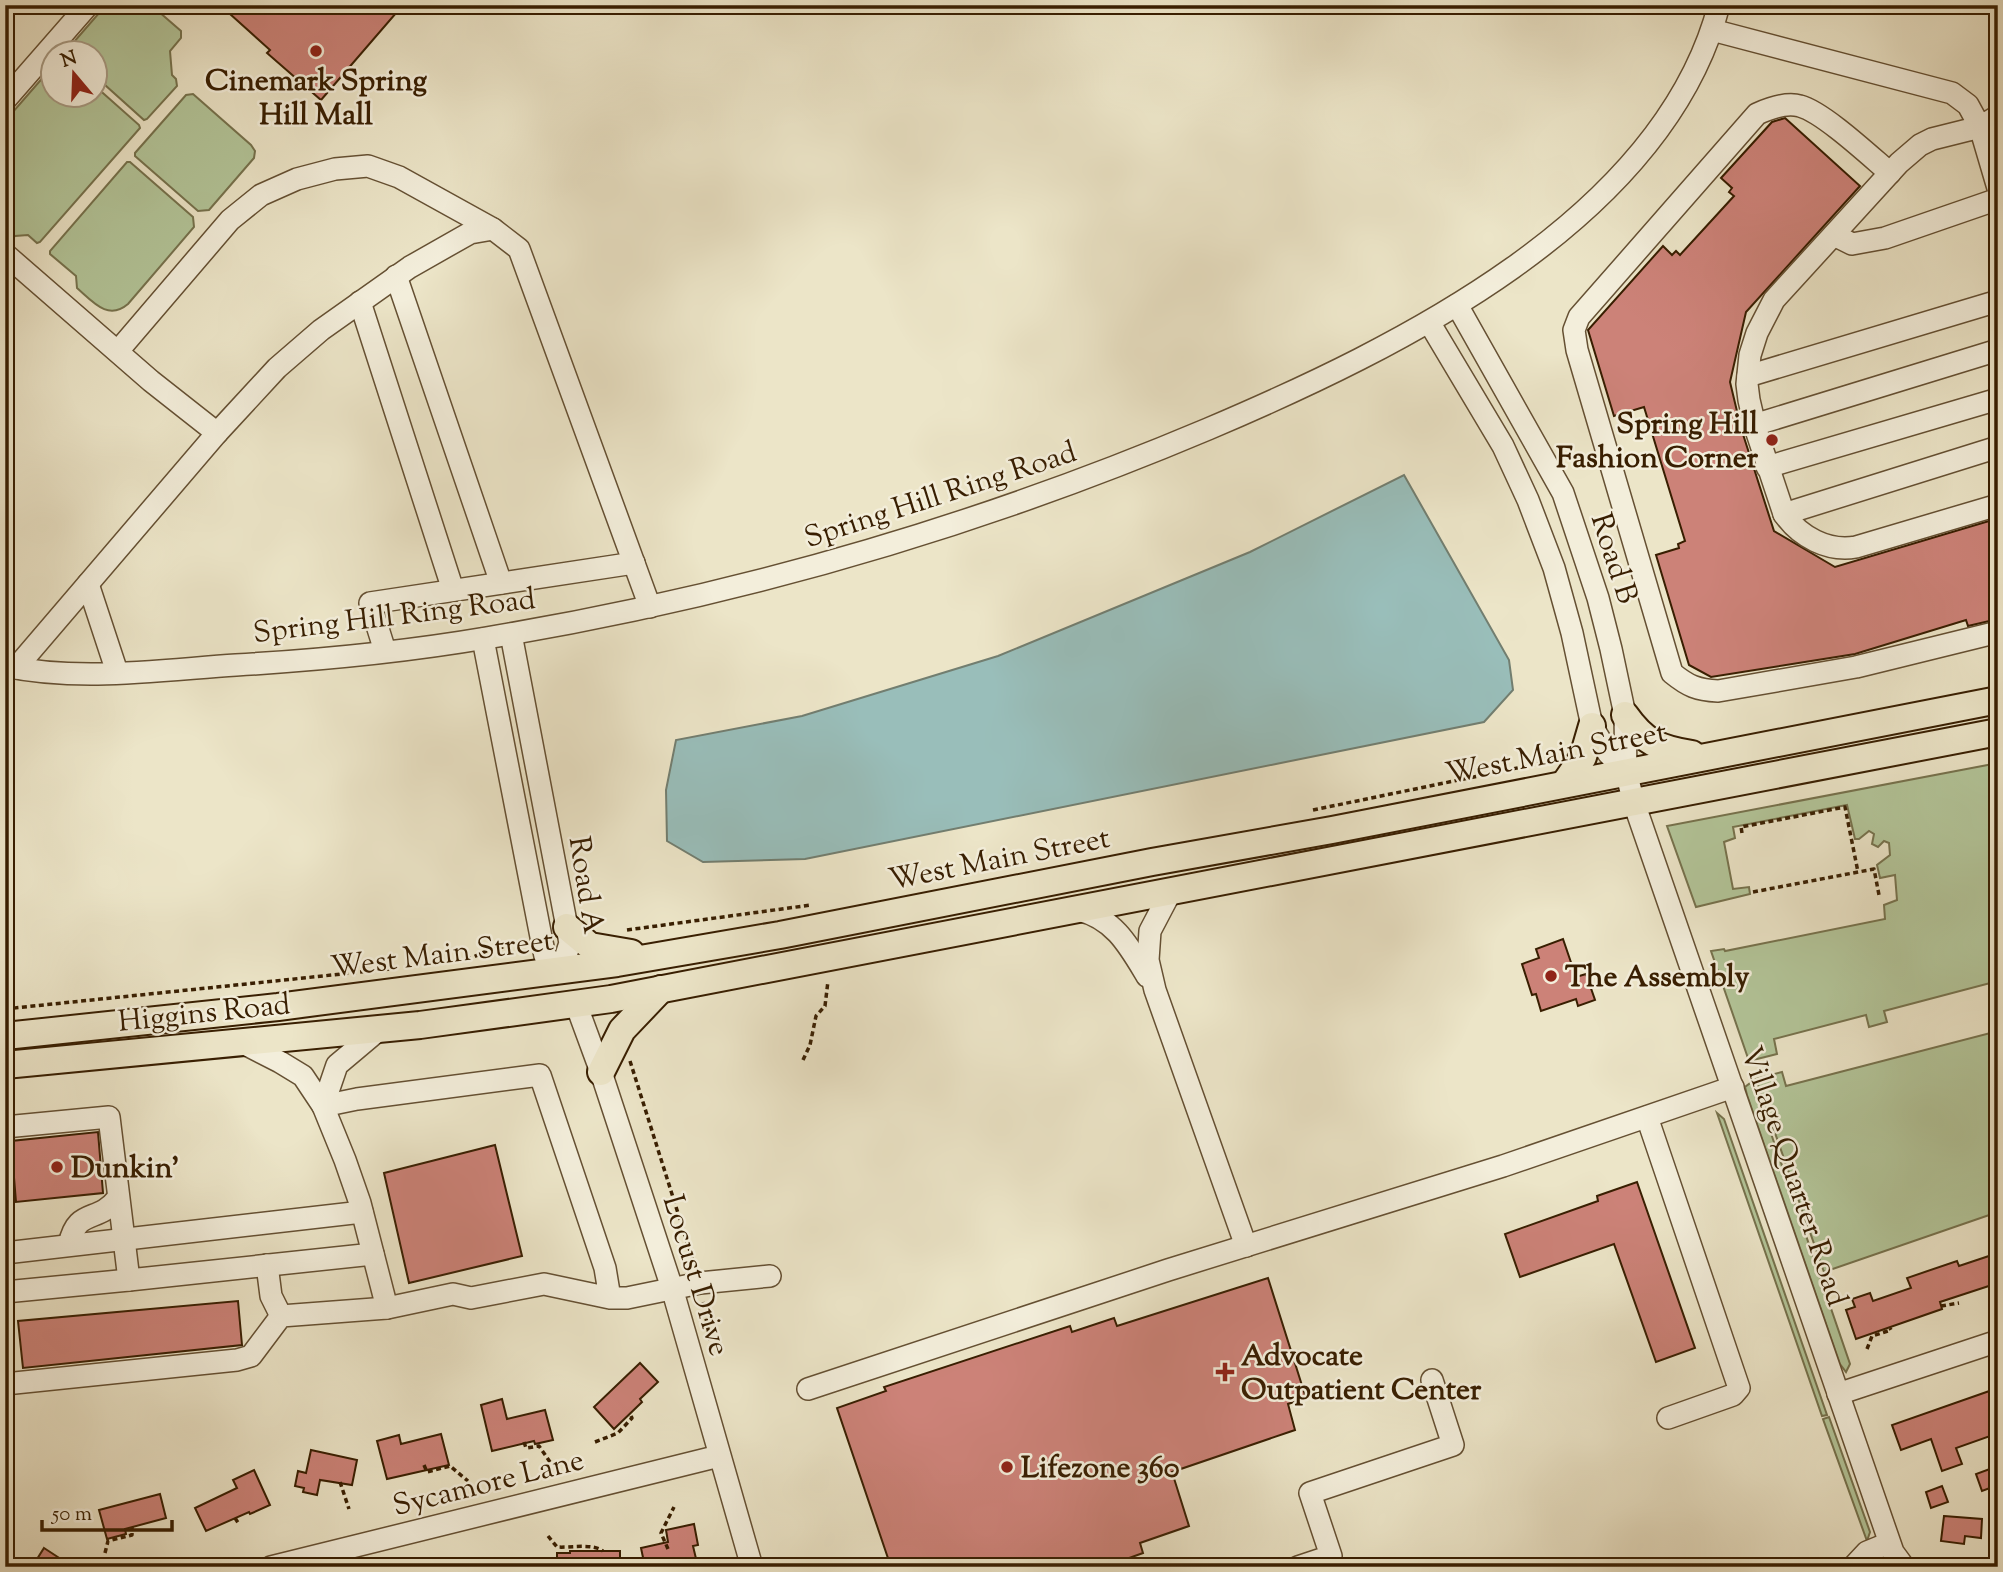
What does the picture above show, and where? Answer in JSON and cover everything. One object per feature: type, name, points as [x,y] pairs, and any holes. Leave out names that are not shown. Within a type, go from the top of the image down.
[{"type":"main road","name":"West Main Street","points":[[5,1036],[292,1005],[654,957],[1332,830],[1998,700]]},
{"type":"main road","points":[[1625,715],[1644,738],[1659,747],[1708,756]]},
{"type":"main road","points":[[1565,783],[1583,757],[1592,726]]},
{"type":"main road","points":[[561,971],[576,1004],[1998,732]]},
{"type":"main road","points":[[567,927],[590,946],[654,957]]},
{"type":"main road","points":[[601,1072],[622,1030],[661,989]]},
{"type":"main road","name":"Higgins Road","points":[[5,1065],[381,1028],[576,1004]]},
{"type":"street","points":[[5,100],[88,5]]},
{"type":"street","name":"Spring Hill Ring Road","points":[[11,667],[49,672],[117,672],[281,662],[484,639],[650,607],[774,578],[863,553],[1032,499],[1115,468],[1240,416],[1338,370],[1457,305],[1544,244],[1622,173],[1656,135],[1676,105],[1702,54],[1719,5]]},
{"type":"street","points":[[1712,30],[1952,93],[1989,121],[1998,188]]},
{"type":"street","points":[[1890,173],[1814,112],[1798,105],[1774,107],[1757,114],[1579,317],[1574,330],[1577,350],[1672,673],[1682,681],[1699,690],[1718,691],[1856,667],[1998,632]]},
{"type":"street","points":[[1989,121],[1920,145],[1890,173],[1774,300],[1756,334],[1748,376],[1754,425],[1784,514],[1791,524],[1827,547],[1841,549],[1998,505]]},
{"type":"street","points":[[118,351],[230,219],[261,195],[297,179],[335,169],[369,166],[399,177],[493,229],[519,249],[650,607]]},
{"type":"street","points":[[1833,235],[1852,244],[1885,238],[1998,199]]},
{"type":"street","points":[[11,667],[88,584],[216,433],[277,368],[321,330],[396,276],[451,242],[470,233],[493,229]]},
{"type":"street","points":[[5,254],[216,433]]},
{"type":"street","points":[[396,276],[501,583]]},
{"type":"street","points":[[1748,376],[1998,301]]},
{"type":"street","points":[[360,302],[453,590]]},
{"type":"street","name":"Road B","points":[[1457,305],[1566,502],[1598,598],[1625,715],[1626,772],[1633,803]]},
{"type":"street","name":"Road B","points":[[1429,322],[1503,446],[1534,515],[1572,633],[1592,726],[1608,753],[1626,772]]},
{"type":"street","points":[[1754,425],[1998,350]]},
{"type":"street","points":[[1767,467],[1998,399]]},
{"type":"street","points":[[1784,514],[1998,447]]},
{"type":"street","points":[[1534,515],[1566,502]]},
{"type":"street","points":[[384,651],[370,603],[634,563]]},
{"type":"street","points":[[88,584],[117,672]]},
{"type":"street","name":"Road A","points":[[484,639],[545,956],[561,971],[570,943],[511,634]]},
{"type":"street","name":"Village Quarter Road","points":[[1633,803],[1889,1542],[1904,1567]]},
{"type":"street","points":[[1171,891],[1150,931],[1148,960],[1156,990],[1246,1246]]},
{"type":"street","points":[[1077,910],[1096,914],[1119,933],[1156,990]]},
{"type":"street","name":"Locust Drive","points":[[576,1004],[672,1287],[752,1567]]},
{"type":"street","points":[[323,1106],[337,1065],[381,1028]]},
{"type":"street","points":[[239,1041],[303,1076],[323,1106],[362,1212],[387,1308]]},
{"type":"street","points":[[323,1106],[357,1099],[540,1075],[605,1268],[610,1298]]},
{"type":"street","points":[[808,1389],[1246,1246],[1490,1170],[1733,1087]]},
{"type":"street","points":[[5,1127],[109,1117],[128,1280]]},
{"type":"street","points":[[1647,1117],[1739,1388],[1733,1395],[1668,1418]]},
{"type":"street","points":[[69,1245],[77,1223],[109,1209],[117,1199]]},
{"type":"street","points":[[5,1253],[362,1212]]},
{"type":"street","points":[[5,1292],[373,1254]]},
{"type":"street","points":[[267,1265],[271,1296],[281,1316]]},
{"type":"street","points":[[5,1384],[237,1360],[251,1356],[281,1316],[387,1308],[453,1294],[471,1298],[544,1284],[610,1298],[627,1298],[672,1287],[770,1276]]},
{"type":"street","points":[[1838,1394],[1998,1341]]},
{"type":"street","points":[[1297,1567],[1331,1556],[1310,1493],[1453,1445],[1432,1380]]},
{"type":"street","name":"Sycamore Lane","points":[[271,1567],[719,1456]]},
{"type":"street","points":[[1853,1567],[1867,1552],[1889,1542]]},
{"type":"path","points":[[1742,833],[1741,827],[1845,807],[1858,872]]},
{"type":"path","points":[[1753,892],[1874,869],[1879,895]]},
{"type":"path","points":[[462,961],[493,948],[525,944]]},
{"type":"path","points":[[5,1009],[393,969]]},
{"type":"path","points":[[803,1060],[810,1045],[816,1016],[825,1006],[828,981]]},
{"type":"path","points":[[1941,1307],[1959,1303]]},
{"type":"path","points":[[1867,1349],[1872,1336],[1891,1330],[1890,1328]]},
{"type":"path","points":[[595,1441],[618,1433],[632,1418],[630,1414]]},
{"type":"path","points":[[524,1441],[526,1448],[539,1446],[550,1462]]},
{"type":"path","points":[[424,1465],[427,1472],[450,1466],[468,1481]]},
{"type":"path","points":[[341,1482],[349,1509]]},
{"type":"path","points":[[668,1549],[662,1533],[674,1507]]},
{"type":"path","points":[[235,1518],[239,1524]]},
{"type":"path","points":[[104,1553],[108,1541],[132,1535],[132,1527]]},
{"type":"path","points":[[548,1536],[557,1547],[588,1546],[603,1551]]},
{"type":"path","points":[[479,1567],[482,1558]]},
{"type":"green space","points":[[106,5],[151,5],[181,31],[181,38],[170,51],[172,75],[177,86],[144,120],[108,88],[108,38],[77,38]]},
{"type":"green space","points":[[38,83],[38,108],[108,108],[108,98],[140,128],[37,243],[28,235],[15,236],[11,241],[5,236],[5,121]]},
{"type":"green space","points":[[193,94],[255,151],[254,158],[209,210],[198,211],[135,156],[186,95]]},
{"type":"green space","points":[[127,162],[193,217],[194,227],[128,304],[114,311],[101,308],[77,288],[76,276],[50,254],[50,251]]},
{"type":"green space","points":[[1998,763],[1998,981],[1884,1011],[1887,1022],[1869,1027],[1866,1015],[1774,1039],[1777,1054],[1749,1061],[1711,951],[1725,951],[1885,919],[1884,905],[1897,900],[1895,875],[1880,878],[1877,865],[1890,855],[1889,843],[1884,841],[1878,847],[1872,844],[1874,834],[1869,831],[1855,839],[1847,805],[1733,827],[1735,838],[1724,842],[1733,889],[1749,887],[1750,894],[1696,907],[1667,826]]},
{"type":"green space","points":[[1998,1031],[1998,1212],[1824,1272],[1756,1079],[1782,1072],[1786,1086]]},
{"type":"green space","points":[[1753,1081],[1850,1364],[1846,1372],[1840,1364],[1747,1095],[1745,1087]]},
{"type":"green space","points":[[1717,1113],[1724,1119],[1827,1415],[1822,1416]]},
{"type":"green space","points":[[1829,1417],[1870,1532],[1867,1541],[1823,1419]]},
{"type":"water","points":[[1404,475],[1509,660],[1513,690],[1484,722],[805,859],[703,862],[667,841],[666,790],[676,740],[802,716],[998,656],[1250,552]]},
{"type":"building","name":"Cinemark Spring Hill Mall","points":[[220,5],[403,5],[321,100],[267,53],[270,50]]},
{"type":"building","points":[[1785,118],[1860,186],[1746,312],[1730,382],[1741,428],[1774,531],[1835,567],[1989,521],[1991,529],[1998,527],[1998,619],[1968,626],[1966,620],[1855,654],[1711,677],[1689,665],[1656,555],[1679,548],[1678,544],[1685,541],[1644,407],[1614,416],[1588,330],[1663,246],[1672,255],[1676,251],[1680,255],[1734,196],[1729,192],[1732,188],[1721,178],[1772,122]]},
{"type":"building","name":"The Assembly","points":[[1563,939],[1576,977],[1586,974],[1595,1000],[1578,1006],[1576,999],[1541,1011],[1536,994],[1532,995],[1522,964],[1539,958],[1536,949]]},
{"type":"building","name":"Dunkin'","points":[[98,1132],[103,1193],[16,1202],[11,1141]]},
{"type":"building","points":[[495,1145],[522,1256],[409,1283],[384,1173]]},
{"type":"building","points":[[1637,1182],[1695,1348],[1656,1362],[1614,1244],[1520,1277],[1505,1234],[1598,1201],[1597,1196]]},
{"type":"building","points":[[1998,1253],[1998,1283],[1940,1302],[1942,1309],[1856,1339],[1846,1310],[1855,1307],[1852,1299],[1870,1293],[1873,1301],[1911,1288],[1907,1278],[1957,1261],[1959,1266]]},
{"type":"building","points":[[1268,1278],[1306,1398],[1288,1404],[1295,1430],[1172,1472],[1189,1526],[1140,1543],[1143,1553],[1126,1559],[1129,1567],[891,1567],[837,1408],[886,1391],[884,1387],[1070,1326],[1072,1332],[1114,1318],[1117,1326]]},
{"type":"building","points":[[238,1301],[242,1345],[23,1368],[18,1321]]},
{"type":"building","points":[[640,1363],[658,1382],[614,1429],[594,1407]]},
{"type":"building","points":[[1998,1388],[1998,1415],[1990,1418],[1996,1434],[1956,1448],[1962,1464],[1942,1471],[1931,1439],[1901,1450],[1892,1425]]},
{"type":"building","points":[[502,1399],[507,1419],[545,1410],[553,1440],[535,1444],[534,1441],[492,1451],[481,1405]]},
{"type":"building","points":[[441,1434],[449,1465],[387,1479],[377,1441],[399,1435],[401,1444]]},
{"type":"building","points":[[311,1450],[357,1460],[352,1485],[320,1480],[317,1495],[303,1492],[304,1488],[295,1486],[298,1471],[306,1473]]},
{"type":"building","points":[[1998,1466],[1998,1485],[1982,1491],[1976,1474]]},
{"type":"building","points":[[254,1470],[270,1505],[206,1531],[195,1508],[237,1488],[233,1480]]},
{"type":"building","points":[[1942,1486],[1948,1502],[1931,1508],[1926,1492]]},
{"type":"building","points":[[160,1494],[166,1518],[125,1529],[126,1534],[107,1539],[99,1510]]},
{"type":"building","points":[[1944,1516],[1982,1519],[1981,1538],[1965,1536],[1964,1544],[1941,1541]]},
{"type":"building","points":[[694,1524],[698,1545],[693,1546],[698,1567],[645,1567],[641,1548],[668,1542],[666,1530]]},
{"type":"building","points":[[44,1548],[73,1567],[32,1567]]},
{"type":"building","points":[[620,1551],[620,1567],[557,1567],[557,1553]]},
{"type":"place","name":"Cinemark Spring Hill Mall","points":[[316,51]]},
{"type":"place","name":"Spring Hill Fashion Corner","points":[[1772,440]]},
{"type":"place","name":"The Assembly","points":[[1551,976]]},
{"type":"place","name":"Dunkin'","points":[[57,1167]]},
{"type":"place","name":"Advocate Outpatient Center","points":[[1225,1372]]},
{"type":"place","name":"Lifezone 360","points":[[1007,1467]]}]
